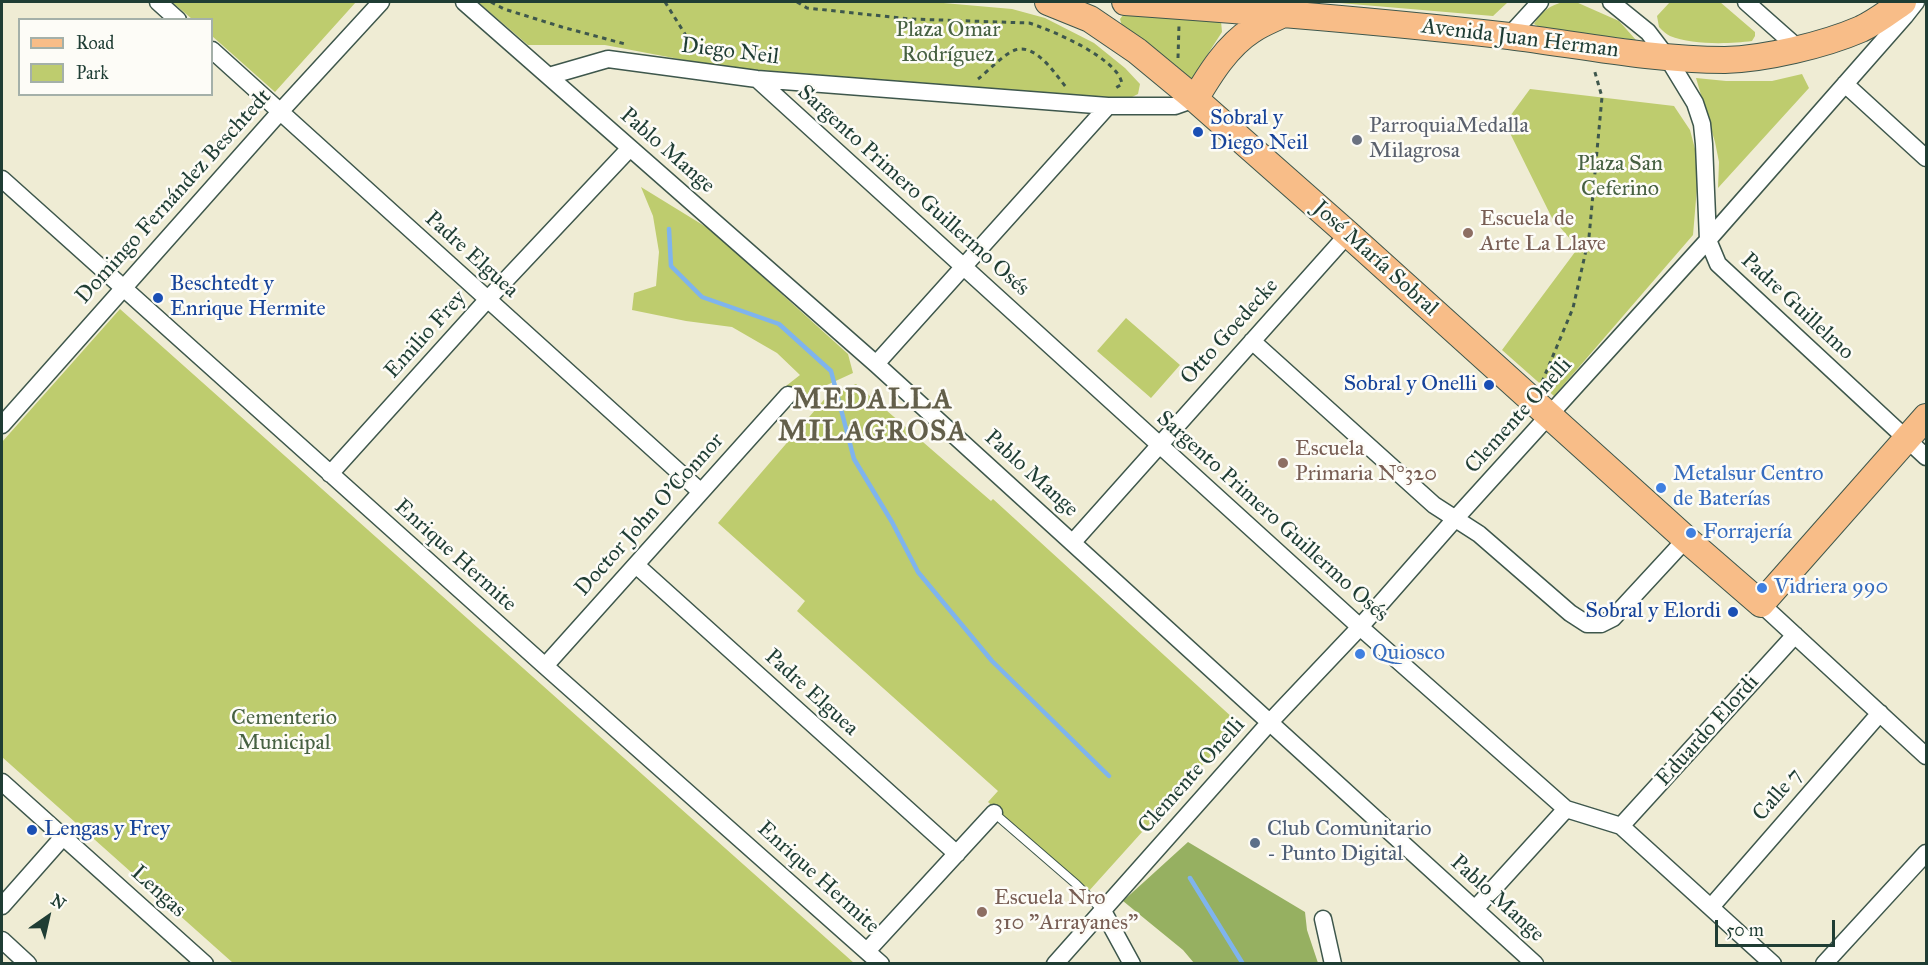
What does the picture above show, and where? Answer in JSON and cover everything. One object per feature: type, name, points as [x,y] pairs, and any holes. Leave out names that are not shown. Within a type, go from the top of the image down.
[{"type":"main road","name":"José María Sobral","points":[[1048,2],[1090,19],[1128,44],[1195,99],[1761,604]]},
{"type":"main road","name":"Avenida Juan Herman","points":[[1125,2],[1286,13],[1509,36],[1667,57],[1726,60],[1761,56],[1833,39],[1863,28],[1903,2]]},
{"type":"main road","points":[[1195,99],[1210,73],[1228,51],[1251,31],[1286,13]]},
{"type":"main road","points":[[1761,604],[1926,417]]},
{"type":"street","points":[[158,2],[176,18]]},
{"type":"street","name":"Domingo Fernández Beschtedt","points":[[2,425],[123,287],[381,2]]},
{"type":"street","name":"Pablo Mange","points":[[464,2],[876,364],[1534,963]]},
{"type":"street","points":[[1509,36],[1540,2]]},
{"type":"street","points":[[1611,2],[1648,32],[1667,57]]},
{"type":"street","points":[[1746,2],[1798,48]]},
{"type":"street","name":"Clemente Onelli","points":[[1055,963],[1455,519],[1542,409],[1708,240],[1916,2]]},
{"type":"street","name":"Padre Elguea","points":[[213,51],[701,492]]},
{"type":"street","name":"Padre Guillelmo","points":[[1667,57],[1695,103],[1702,124],[1708,240],[1718,264],[1926,457]]},
{"type":"street","name":"Diego Neil","points":[[549,76],[608,59],[757,80],[1108,99],[1175,106],[1195,99]]},
{"type":"street","name":"Sargento Primero Guillermo Osés","points":[[757,80],[1360,627],[1566,809],[1621,826],[1773,963]]},
{"type":"street","points":[[1845,84],[1926,158]]},
{"type":"street","points":[[876,364],[1108,99]]},
{"type":"street","name":"Emilio Frey","points":[[330,474],[487,300],[630,148]]},
{"type":"street","name":"Enrique Hermite","points":[[2,180],[880,963]]},
{"type":"street","name":"Otto Goedecke","points":[[1073,542],[1348,234]]},
{"type":"street","points":[[1252,341],[1434,505],[1479,534],[1570,613],[1587,624],[1601,624],[1613,618],[1686,539]]},
{"type":"street","name":"Doctor John O'Connor","points":[[545,666],[788,394]]},
{"type":"street","name":"Padre Elguea","points":[[636,565],[957,854]]},
{"type":"street","name":"José María Sobral","points":[[1761,604],[1926,756]]},
{"type":"street","name":"Eduardo Elordi","points":[[1621,826],[1795,635]]},
{"type":"street","name":"Calle 7","points":[[1711,907],[1880,713]]},
{"type":"street","name":"Lengas","points":[[2,783],[205,963]]},
{"type":"street","points":[[1475,909],[1566,809]]},
{"type":"street","points":[[867,951],[994,813]]},
{"type":"street","points":[[2,906],[63,837]]},
{"type":"street","points":[[1824,963],[1926,854]]},
{"type":"street","points":[[1103,910],[1132,963]]},
{"type":"street","points":[[1323,919],[1333,963]]},
{"type":"street","points":[[2,940],[28,963]]},
{"type":"lane","points":[[994,813],[1103,910]]},
{"type":"path","points":[[491,2],[504,9],[629,45]]},
{"type":"path","points":[[665,2],[685,34],[684,56],[691,57]]},
{"type":"path","points":[[797,2],[807,8],[898,18],[1029,23],[1046,28],[1076,42],[1116,70],[1121,77],[1122,84],[1108,99]]},
{"type":"path","points":[[1178,66],[1179,17]]},
{"type":"path","points":[[1542,409],[1573,308],[1589,237],[1602,97],[1588,47]]},
{"type":"path","points":[[988,81],[977,80],[1016,50],[1026,49],[1035,53],[1047,64],[1067,89],[1057,88]]},
{"type":"green space","points":[[172,2],[356,2],[275,92],[213,37],[213,18],[191,18]]},
{"type":"green space","name":"Plaza Omar Rodríguez","points":[[478,2],[932,2],[1012,9],[1045,18],[1094,43],[1125,68],[1140,84],[1138,94],[1128,99],[721,67],[605,45],[528,45]]},
{"type":"green space","points":[[1328,2],[1508,2],[1493,16]]},
{"type":"green space","points":[[1564,2],[1576,2],[1619,21],[1636,40],[1541,28],[1534,24],[1546,10]]},
{"type":"green space","points":[[1670,2],[1720,2],[1755,32],[1755,36],[1752,41],[1722,43],[1689,41],[1670,36],[1659,27],[1657,16]]},
{"type":"green space","points":[[1126,11],[1221,21],[1222,32],[1191,80],[1122,26],[1120,19]]},
{"type":"green space","points":[[1802,74],[1809,88],[1718,188],[1719,162],[1715,142],[1696,78],[1726,81],[1772,81]]},
{"type":"green space","name":"Plaza San Ceferino","points":[[1530,89],[1674,106],[1690,130],[1699,164],[1693,235],[1554,396],[1502,350],[1578,248],[1552,218],[1505,123]]},
{"type":"green space","points":[[641,187],[711,230],[848,354],[853,373],[803,396],[786,386],[800,375],[777,353],[732,327],[632,310],[634,293],[656,286],[659,252],[653,216]]},
{"type":"green space","name":"Cementerio Municipal","points":[[120,309],[854,963],[233,963],[2,757],[2,442]]},
{"type":"green space","points":[[1126,318],[1180,365],[1151,398],[1097,351]]},
{"type":"green space","points":[[856,384],[991,501],[993,499],[1234,719],[1233,731],[1088,892],[988,802],[998,791],[797,611],[805,601],[718,523],[828,395]]},
{"type":"green space","points":[[1188,842],[1305,912],[1307,930],[1318,963],[1194,963],[1183,950],[1123,901]]},
{"type":"waterway","points":[[669,229],[671,266],[702,297],[779,324],[831,371],[854,459],[892,522],[918,572],[992,661],[1109,776]]},
{"type":"waterway","points":[[1190,878],[1243,964]]},
{"type":"place","name":"Sobral y Diego Neil","points":[[1198,132]]},
{"type":"place","name":"ParroquiaMedalla Milagrosa","points":[[1357,140]]},
{"type":"place","name":"Escuela de Arte La Llave","points":[[1468,233]]},
{"type":"place","name":"Beschtedt y Enrique Hermite","points":[[158,298]]},
{"type":"place","name":"Sobral y Onelli","points":[[1489,385]]},
{"type":"place","name":"Escuela Primaria N°320","points":[[1283,463]]},
{"type":"place","name":"Metalsur Centro de Baterías","points":[[1661,488]]},
{"type":"place","name":"Forrajería","points":[[1691,533]]},
{"type":"place","name":"Vidriera 990","points":[[1762,588]]},
{"type":"place","name":"Sobral y Elordi","points":[[1733,612]]},
{"type":"place","name":"Quiosco","points":[[1360,654]]},
{"type":"place","name":"Lengas y Frey","points":[[32,830]]},
{"type":"place","name":"Club Comunitario - Punto Digital","points":[[1255,843]]},
{"type":"place","name":"Escuela Nro 310 \"Arrayanes\"","points":[[982,912]]},
{"type":"district","name":"MEDALLA MILAGROSA","points":[[873,417]]}]
